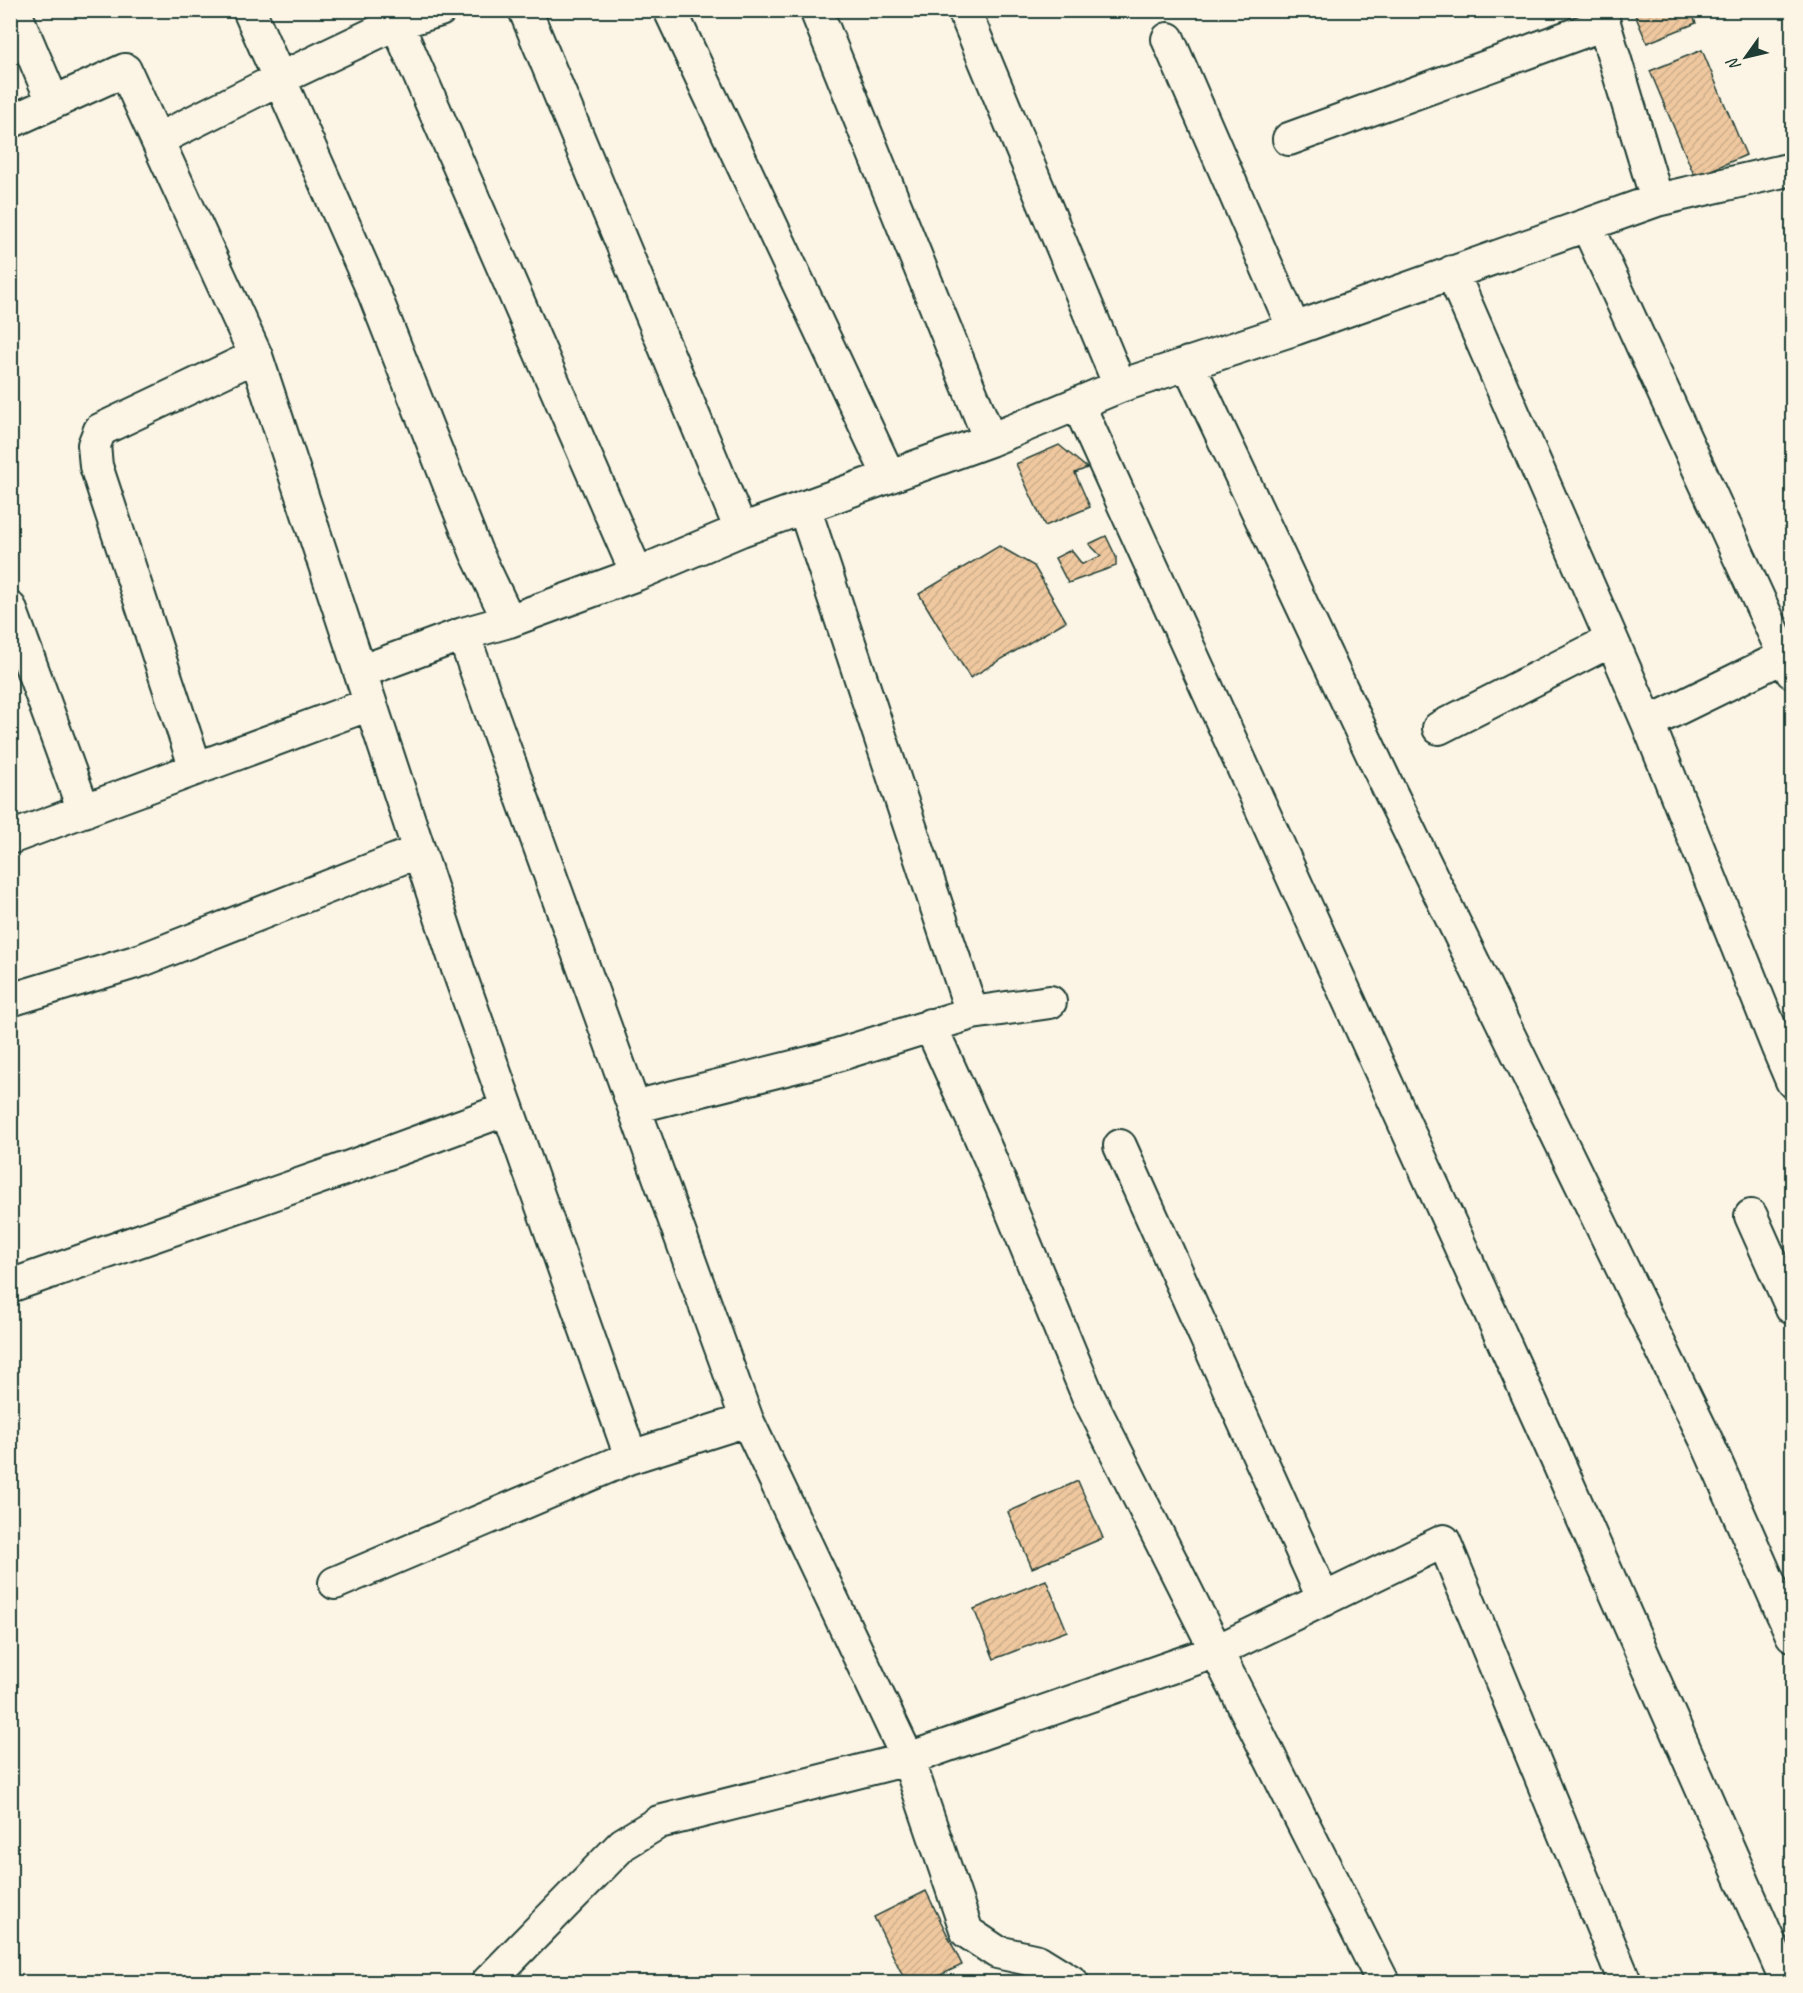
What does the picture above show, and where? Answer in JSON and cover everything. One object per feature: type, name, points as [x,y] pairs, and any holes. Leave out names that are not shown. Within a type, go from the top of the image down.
[{"type":"street","points":[[14,10],[53,102]]},
{"type":"street","points":[[249,10],[374,293],[476,552],[509,621]]},
{"type":"street","points":[[158,140],[279,79],[394,17],[440,10]]},
{"type":"street","points":[[525,10],[741,530]]},
{"type":"street","points":[[670,10],[889,476]]},
{"type":"street","points":[[816,10],[990,440]]},
{"type":"street","points":[[964,10],[1120,386]]},
{"type":"street","points":[[394,17],[638,574]]},
{"type":"street","points":[[1289,139],[1602,17],[1657,200]]},
{"type":"street","points":[[1168,39],[1294,329]]},
{"type":"street","points":[[10,122],[125,70],[158,140],[256,356],[458,969],[631,1457]]},
{"type":"street","points":[[360,672],[638,574],[741,530],[990,440],[1120,386],[1294,329],[1657,200],[1792,169]]},
{"type":"street","points":[[1587,225],[1789,664],[1648,723]]},
{"type":"street","points":[[1452,272],[1648,723],[1792,1081]]},
{"type":"street","points":[[196,769],[96,466],[94,445],[100,430],[256,356]]},
{"type":"street","points":[[1188,363],[1382,775],[1707,1442],[1792,1635]]},
{"type":"street","points":[[1078,404],[1551,1446],[1787,1983]]},
{"type":"street","points":[[804,507],[972,1013]]},
{"type":"street","points":[[10,608],[84,811]]},
{"type":"street","points":[[463,634],[747,1420],[908,1759],[967,1932],[996,1952],[1038,1961],[1072,1983]]},
{"type":"street","points":[[1439,728],[1612,640]]},
{"type":"street","points":[[10,837],[370,704]]},
{"type":"street","points":[[10,1000],[142,960],[419,851]]},
{"type":"street","points":[[634,1107],[821,1060],[972,1013],[1050,1002]]},
{"type":"street","points":[[930,1025],[989,1155],[1088,1396],[1383,1983]]},
{"type":"street","points":[[10,1286],[347,1168],[507,1109]]},
{"type":"street","points":[[1120,1146],[1324,1600]]},
{"type":"street","points":[[1751,1216],[1792,1308]]},
{"type":"street","points":[[335,1583],[631,1457],[747,1420]]},
{"type":"street","points":[[488,1983],[624,1844],[659,1822],[908,1759],[1217,1651],[1444,1541],[1625,1983]]},
{"type":"building","points":[[1633,10],[1690,10],[1696,23],[1647,43]]},
{"type":"building","points":[[1702,50],[1746,155],[1695,177],[1650,71]]},
{"type":"building","points":[[1059,445],[1087,468],[1075,473],[1090,507],[1045,526],[1016,464]]},
{"type":"building","points":[[1106,536],[1116,557],[1116,566],[1068,583],[1055,558],[1071,550],[1082,564],[1101,556],[1089,544]]},
{"type":"building","points":[[999,546],[1034,566],[1066,621],[970,678],[919,594]]},
{"type":"building","points":[[1078,1481],[1103,1538],[1032,1568],[1008,1512]]},
{"type":"building","points":[[1046,1580],[1067,1631],[994,1659],[974,1609]]},
{"type":"building","points":[[926,1891],[962,1965],[926,1982],[906,1982],[874,1917]]}]
